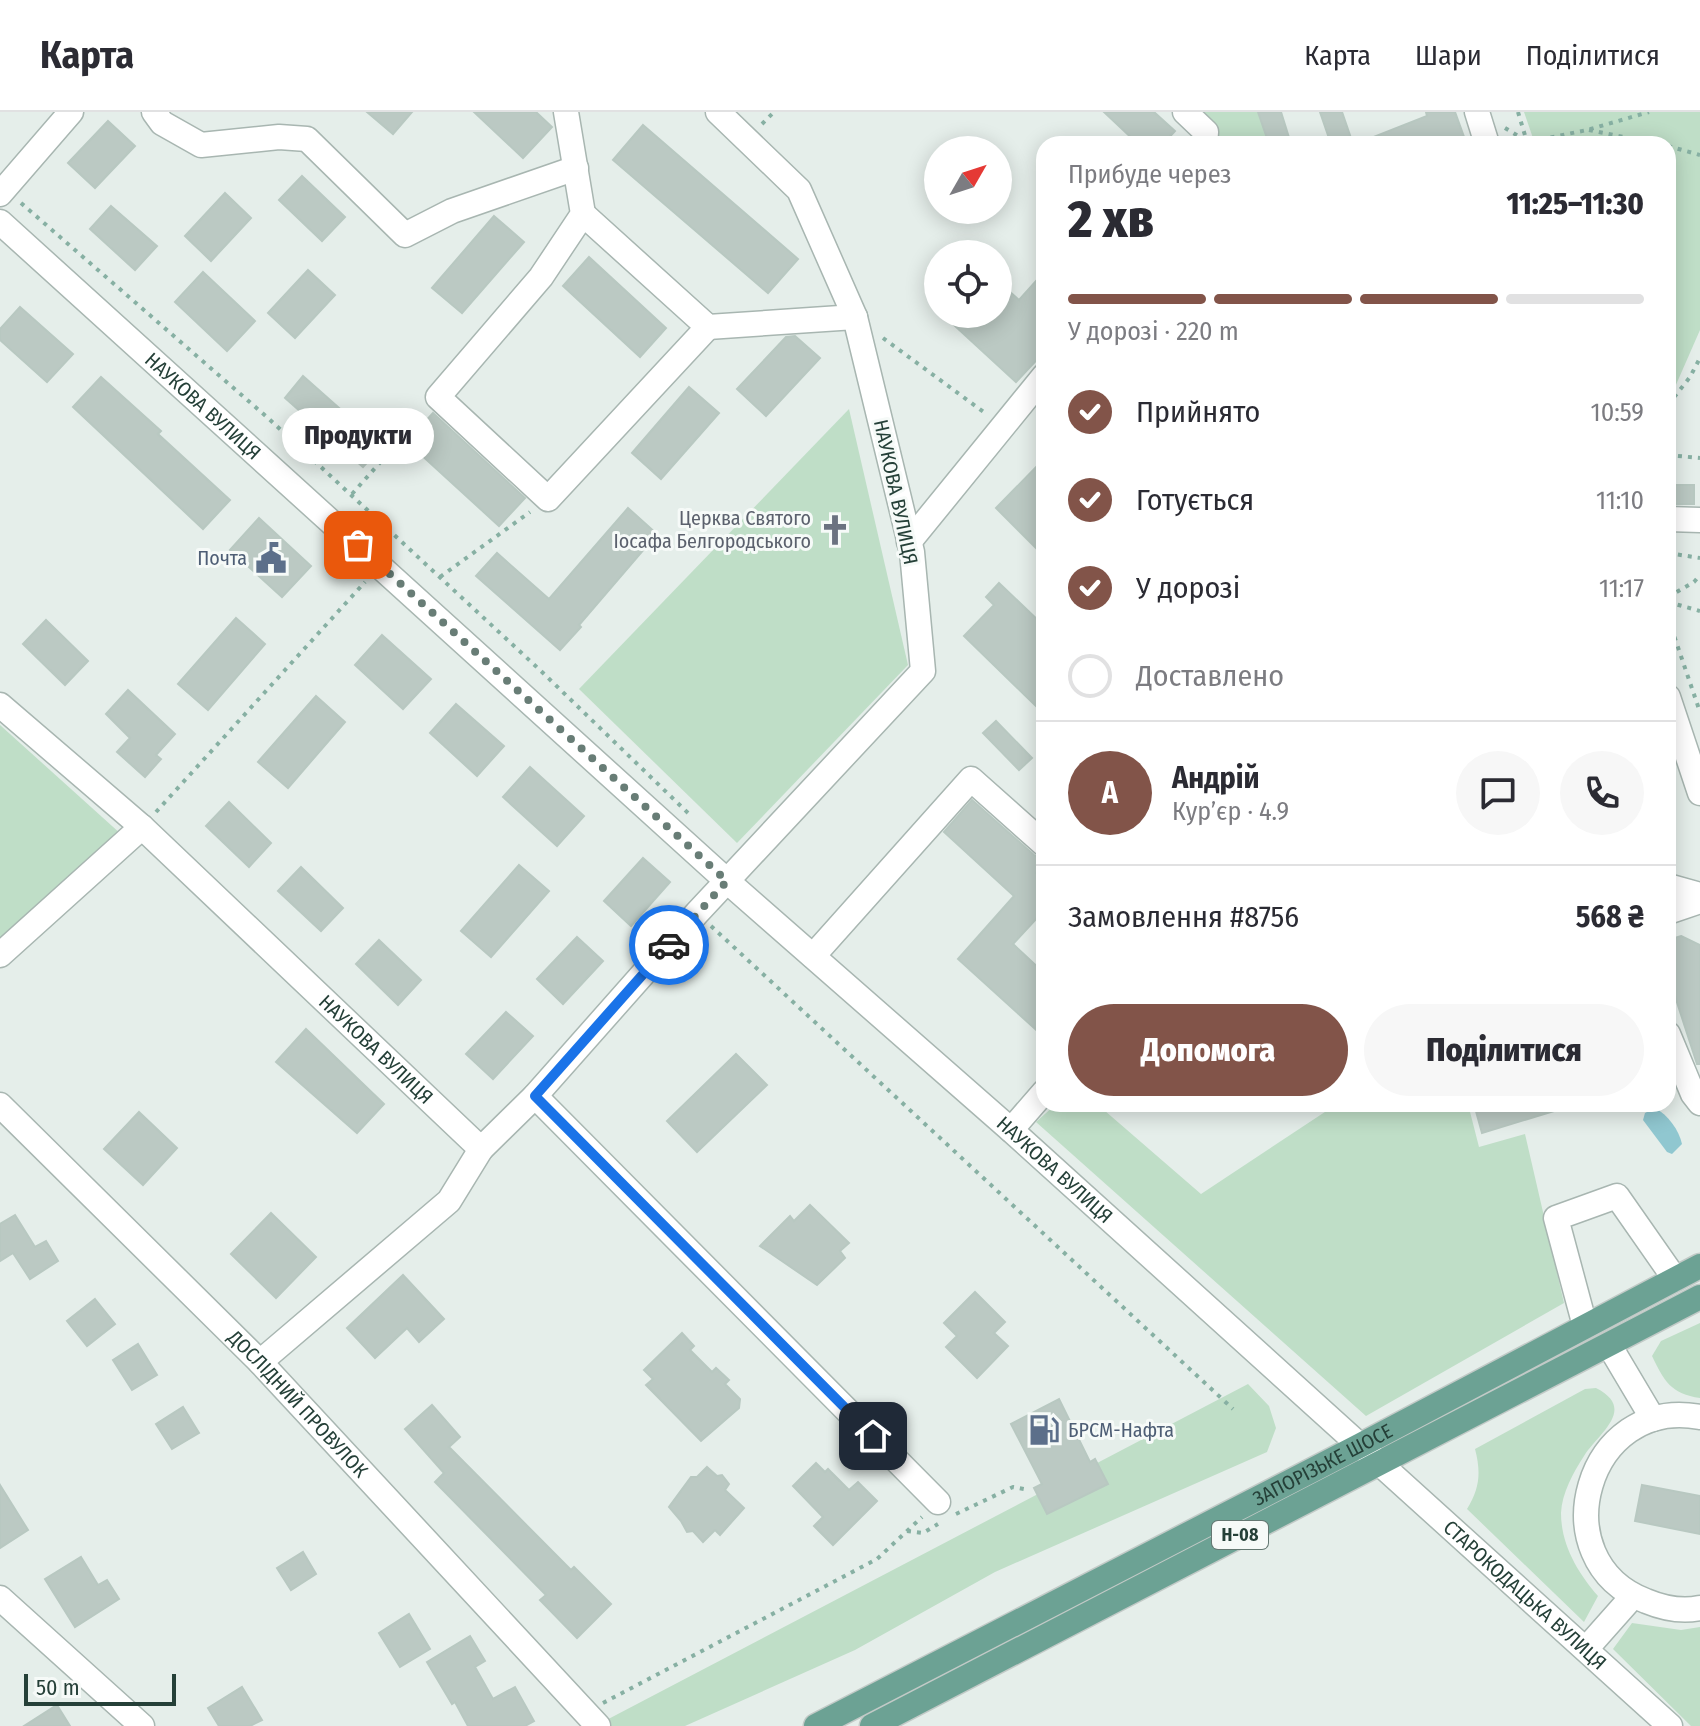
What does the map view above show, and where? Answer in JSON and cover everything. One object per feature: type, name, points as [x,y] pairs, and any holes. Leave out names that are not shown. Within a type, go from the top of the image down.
[{"type":"main road","name":"ЗАПОРІЗЬКЕ ШОСЕ","points":[[816,1726],[1700,1266]]},
{"type":"main road","name":"ЗАПОРІЗЬКЕ ШОСЕ","points":[[872,1726],[1700,1297]]},
{"type":"street","points":[[2,192],[71,112]]},
{"type":"street","points":[[154,112],[162,123],[201,145],[279,137],[307,139],[405,235],[452,211],[576,168]]},
{"type":"street","points":[[566,112],[583,214],[708,327]]},
{"type":"street","name":"НАУКОВА ВУЛИЦЯ","points":[[0,705],[142,827],[481,1149],[535,1096],[697,913],[923,671],[909,542],[855,317],[799,190],[718,112]]},
{"type":"street","points":[[1185,112],[1206,132],[1206,136]]},
{"type":"street","points":[[1477,112],[1493,134]]},
{"type":"street","points":[[583,214],[541,277],[438,397],[548,499],[708,327],[855,317]]},
{"type":"street","name":"НАУКОВА ВУЛИЦЯ","points":[[0,222],[727,881],[1011,1130],[1380,1462]]},
{"type":"street","points":[[909,542],[1003,426],[1036,390]]},
{"type":"street","points":[[1676,519],[1700,520]]},
{"type":"street","points":[[1676,712],[1691,740],[1700,793]]},
{"type":"street","points":[[813,956],[971,779],[1036,837]]},
{"type":"street","points":[[0,955],[142,827]]},
{"type":"street","points":[[1676,888],[1700,895]]},
{"type":"street","points":[[1676,909],[1700,901]]},
{"type":"street","points":[[1676,1053],[1700,1103]]},
{"type":"street","points":[[535,1096],[938,1502]]},
{"type":"street","points":[[1011,1130],[1036,1101]]},
{"type":"street","name":"ДОСЛІДНИЙ ПРОВУЛОК","points":[[0,1105],[260,1362],[591,1719]]},
{"type":"street","points":[[260,1362],[449,1201],[481,1149]]},
{"type":"street","points":[[1585,1326],[1556,1218],[1617,1196],[1675,1279]]},
{"type":"street","points":[[1609,1345],[1653,1419]]},
{"type":"street","points":[[1700,1417],[1684,1414],[1653,1419],[1624,1433],[1602,1456],[1588,1485],[1585,1517],[1592,1548],[1608,1576],[1633,1596],[1663,1608],[1700,1608]]},
{"type":"street","name":"СТАРОКОДАЦЬКА ВУЛИЦЯ","points":[[1380,1462],[1670,1726]]},
{"type":"street","points":[[1586,1649],[1633,1596]]},
{"type":"street","points":[[0,1598],[142,1726]]},
{"type":"path","points":[[1518,112],[1526,136]]},
{"type":"path","points":[[1560,136],[1649,112]]},
{"type":"path","points":[[1587,130],[1618,136]]},
{"type":"path","points":[[1676,148],[1700,155]]},
{"type":"path","points":[[2,192],[268,418],[541,671],[697,822]]},
{"type":"path","points":[[855,317],[1003,426]]},
{"type":"path","points":[[1676,395],[1700,358]]},
{"type":"path","points":[[351,495],[438,397]]},
{"type":"path","points":[[1676,456],[1700,458]]},
{"type":"path","points":[[440,577],[548,499]]},
{"type":"path","points":[[1676,554],[1700,558]]},
{"type":"path","points":[[142,827],[380,565]]},
{"type":"path","points":[[1676,595],[1697,583],[1700,575]]},
{"type":"path","points":[[1676,603],[1700,611]]},
{"type":"path","points":[[1676,642],[1700,712]]},
{"type":"path","points":[[697,913],[1233,1409]]},
{"type":"path","points":[[907,1531],[923,1533],[1013,1487],[1029,1490]]},
{"type":"path","points":[[591,1719],[877,1559],[938,1502]]},
{"type":"green space","points":[[1201,112],[1258,112],[1266,136],[1204,136]]},
{"type":"green space","points":[[1524,112],[1700,112],[1700,330],[1676,385],[1676,136],[1532,136]]},
{"type":"green space","points":[[849,409],[908,665],[737,843],[579,689]]},
{"type":"green space","points":[[0,725],[122,835],[0,946]]},
{"type":"green space","points":[[1047,1112],[1106,1112],[1201,1194],[1325,1112],[1470,1112],[1479,1147],[1525,1134],[1564,1303],[1366,1416],[1036,1122]]},
{"type":"green space","points":[[1700,1323],[1700,1398],[1675,1390],[1660,1373],[1652,1356],[1661,1341]]},
{"type":"green space","points":[[1248,1384],[1269,1406],[1276,1428],[1267,1452],[995,1572],[855,1650],[685,1726],[595,1726]]},
{"type":"green space","points":[[1596,1388],[1614,1404],[1614,1413],[1572,1476],[1561,1513],[1564,1536],[1572,1558],[1598,1596],[1584,1622],[1467,1509],[1478,1480],[1475,1449],[1585,1389]]},
{"type":"green space","points":[[1632,1623],[1681,1630],[1700,1627],[1700,1726],[1691,1726],[1613,1649]]},
{"type":"water","points":[[1661,1112],[1676,1128],[1682,1144],[1672,1154],[1667,1152],[1643,1120],[1645,1113]]},
{"type":"building","points":[[367,112],[412,112],[393,134]]},
{"type":"building","points":[[474,112],[536,112],[552,127],[523,158]]},
{"type":"building","points":[[1104,112],[1154,112],[1175,131],[1170,136],[1130,136]]},
{"type":"building","points":[[1258,112],[1281,112],[1288,136],[1266,136]]},
{"type":"building","points":[[1320,112],[1342,112],[1350,136],[1328,136]]},
{"type":"building","points":[[1426,112],[1455,112],[1464,136],[1376,136],[1427,116]]},
{"type":"building","points":[[108,121],[135,146],[95,188],[68,163]]},
{"type":"building","points":[[643,125],[798,259],[768,293],[613,160]]},
{"type":"building","points":[[302,176],[345,217],[322,241],[279,200]]},
{"type":"building","points":[[225,193],[251,218],[211,261],[185,236]]},
{"type":"building","points":[[111,206],[157,246],[135,270],[90,229]]},
{"type":"building","points":[[494,216],[524,242],[462,313],[432,288]]},
{"type":"building","points":[[589,257],[666,328],[640,357],[563,286]]},
{"type":"building","points":[[308,270],[335,295],[295,338],[268,313]]},
{"type":"building","points":[[203,272],[255,321],[227,351],[175,302]]},
{"type":"building","points":[[1036,281],[1036,361],[1016,382],[957,328],[1012,328],[1012,294],[1019,300]]},
{"type":"building","points":[[20,307],[73,354],[47,382],[0,340],[0,329]]},
{"type":"building","points":[[795,336],[820,358],[766,416],[737,389],[786,337]]},
{"type":"building","points":[[303,376],[382,446],[363,467],[285,398]]},
{"type":"building","points":[[101,377],[230,500],[203,529],[73,407]]},
{"type":"building","points":[[689,387],[719,413],[661,479],[632,453]]},
{"type":"building","points":[[433,413],[525,498],[499,526],[407,442]]},
{"type":"building","points":[[1036,467],[1036,548],[996,508]]},
{"type":"building","points":[[1676,485],[1694,485],[1694,504],[1676,504]]},
{"type":"building","points":[[628,508],[657,534],[560,650],[476,576],[497,553],[549,599]]},
{"type":"building","name":"Почта","points":[[259,518],[311,566],[282,597],[230,550]]},
{"type":"building","points":[[999,583],[1036,618],[1036,706],[964,636],[994,605],[986,597]]},
{"type":"building","points":[[236,618],[265,644],[208,710],[178,684]]},
{"type":"building","points":[[46,620],[88,661],[65,685],[23,644]]},
{"type":"building","points":[[382,635],[431,679],[403,709],[355,665]]},
{"type":"building","points":[[128,690],[175,734],[156,755],[161,759],[145,777],[117,752],[130,738],[106,714]]},
{"type":"building","points":[[316,696],[345,722],[288,788],[258,762]]},
{"type":"building","points":[[456,704],[504,746],[477,776],[430,733]]},
{"type":"building","points":[[996,721],[1032,758],[1019,770],[983,733]]},
{"type":"building","points":[[530,767],[584,816],[557,846],[503,797]]},
{"type":"building","points":[[972,800],[1036,856],[1036,919],[1013,944],[1036,966],[1036,1030],[958,959],[1014,896],[944,832]]},
{"type":"building","points":[[229,802],[271,843],[249,867],[206,826]]},
{"type":"building","points":[[643,858],[670,882],[631,926],[604,901]]},
{"type":"building","points":[[519,865],[549,891],[491,957],[461,931]]},
{"type":"building","points":[[301,867],[343,908],[321,931],[278,891]]},
{"type":"building","points":[[1681,936],[1700,945],[1700,1064],[1697,1064],[1676,999],[1676,938]]},
{"type":"building","points":[[577,937],[603,961],[563,1004],[537,979]]},
{"type":"building","points":[[379,940],[421,980],[398,1005],[356,964]]},
{"type":"building","points":[[506,1012],[533,1036],[493,1079],[466,1054]]},
{"type":"building","points":[[306,1029],[384,1104],[357,1133],[276,1062]]},
{"type":"building","points":[[736,1054],[767,1085],[697,1152],[667,1121]]},
{"type":"building","points":[[139,1112],[177,1148],[143,1185],[104,1149]]},
{"type":"building","points":[[1476,1112],[1551,1112],[1482,1133]]},
{"type":"building","points":[[810,1205],[849,1243],[840,1251],[845,1258],[817,1285],[760,1246],[790,1216],[794,1221]]},
{"type":"building","points":[[271,1213],[316,1257],[276,1298],[231,1254]]},
{"type":"building","points":[[15,1215],[35,1247],[46,1241],[58,1261],[30,1279],[13,1253],[0,1261],[0,1224]]},
{"type":"building","points":[[403,1275],[444,1319],[419,1342],[407,1328],[375,1358],[347,1328]]},
{"type":"building","points":[[975,1292],[1005,1322],[994,1333],[1008,1346],[977,1378],[946,1347],[957,1336],[944,1323]]},
{"type":"building","points":[[95,1299],[115,1324],[87,1346],[67,1321]]},
{"type":"building","points":[[682,1333],[694,1346],[690,1350],[712,1372],[716,1368],[729,1380],[725,1384],[740,1399],[739,1408],[701,1441],[646,1385],[653,1379],[644,1370]]},
{"type":"building","points":[[138,1344],[157,1375],[132,1390],[113,1360]]},
{"type":"building","points":[[1059,1399],[1090,1462],[1095,1459],[1108,1484],[1047,1514],[1034,1488],[1042,1484],[1011,1424]]},
{"type":"building","points":[[432,1405],[460,1437],[449,1447],[571,1570],[574,1567],[611,1604],[577,1638],[540,1600],[546,1595],[435,1482],[444,1473],[405,1429]]},
{"type":"building","points":[[183,1407],[199,1433],[172,1449],[156,1424]]},
{"type":"building","points":[[816,1463],[825,1472],[828,1469],[849,1490],[858,1482],[877,1501],[833,1545],[814,1526],[823,1517],[793,1486]]},
{"type":"building","points":[[707,1467],[717,1476],[722,1475],[729,1484],[725,1490],[744,1508],[720,1535],[715,1530],[703,1542],[693,1531],[687,1532],[669,1507],[691,1477],[697,1477]]},
{"type":"building","points":[[0,1485],[28,1530],[0,1548]]},
{"type":"building","points":[[1642,1485],[1700,1496],[1700,1534],[1635,1521]]},
{"type":"building","points":[[303,1552],[316,1574],[291,1590],[277,1568]]},
{"type":"building","points":[[81,1557],[98,1585],[107,1580],[119,1599],[75,1627],[45,1579]]},
{"type":"building","points":[[409,1614],[430,1649],[400,1667],[379,1633]]},
{"type":"building","points":[[470,1636],[485,1661],[475,1667],[493,1699],[515,1687],[534,1721],[525,1726],[468,1726],[427,1662]]},
{"type":"building","points":[[242,1687],[262,1720],[250,1726],[219,1726],[208,1708]]},
{"type":"building","points":[[57,1705],[70,1726],[24,1726]]},
{"type":"way so far","points":[[358,545],[727,881],[669,945]]},
{"type":"place","name":"Церква Святого Іосафа Белгородського","points":[[835,530]]},
{"type":"place","name":"Продукти","points":[[358,545]]},
{"type":"place","name":"Почта","points":[[271,558]]},
{"type":"place","name":"БРСМ-Нафта","points":[[1044,1430]]},
{"type":"route","points":[[669,945],[535,1096],[873,1436]]}]
